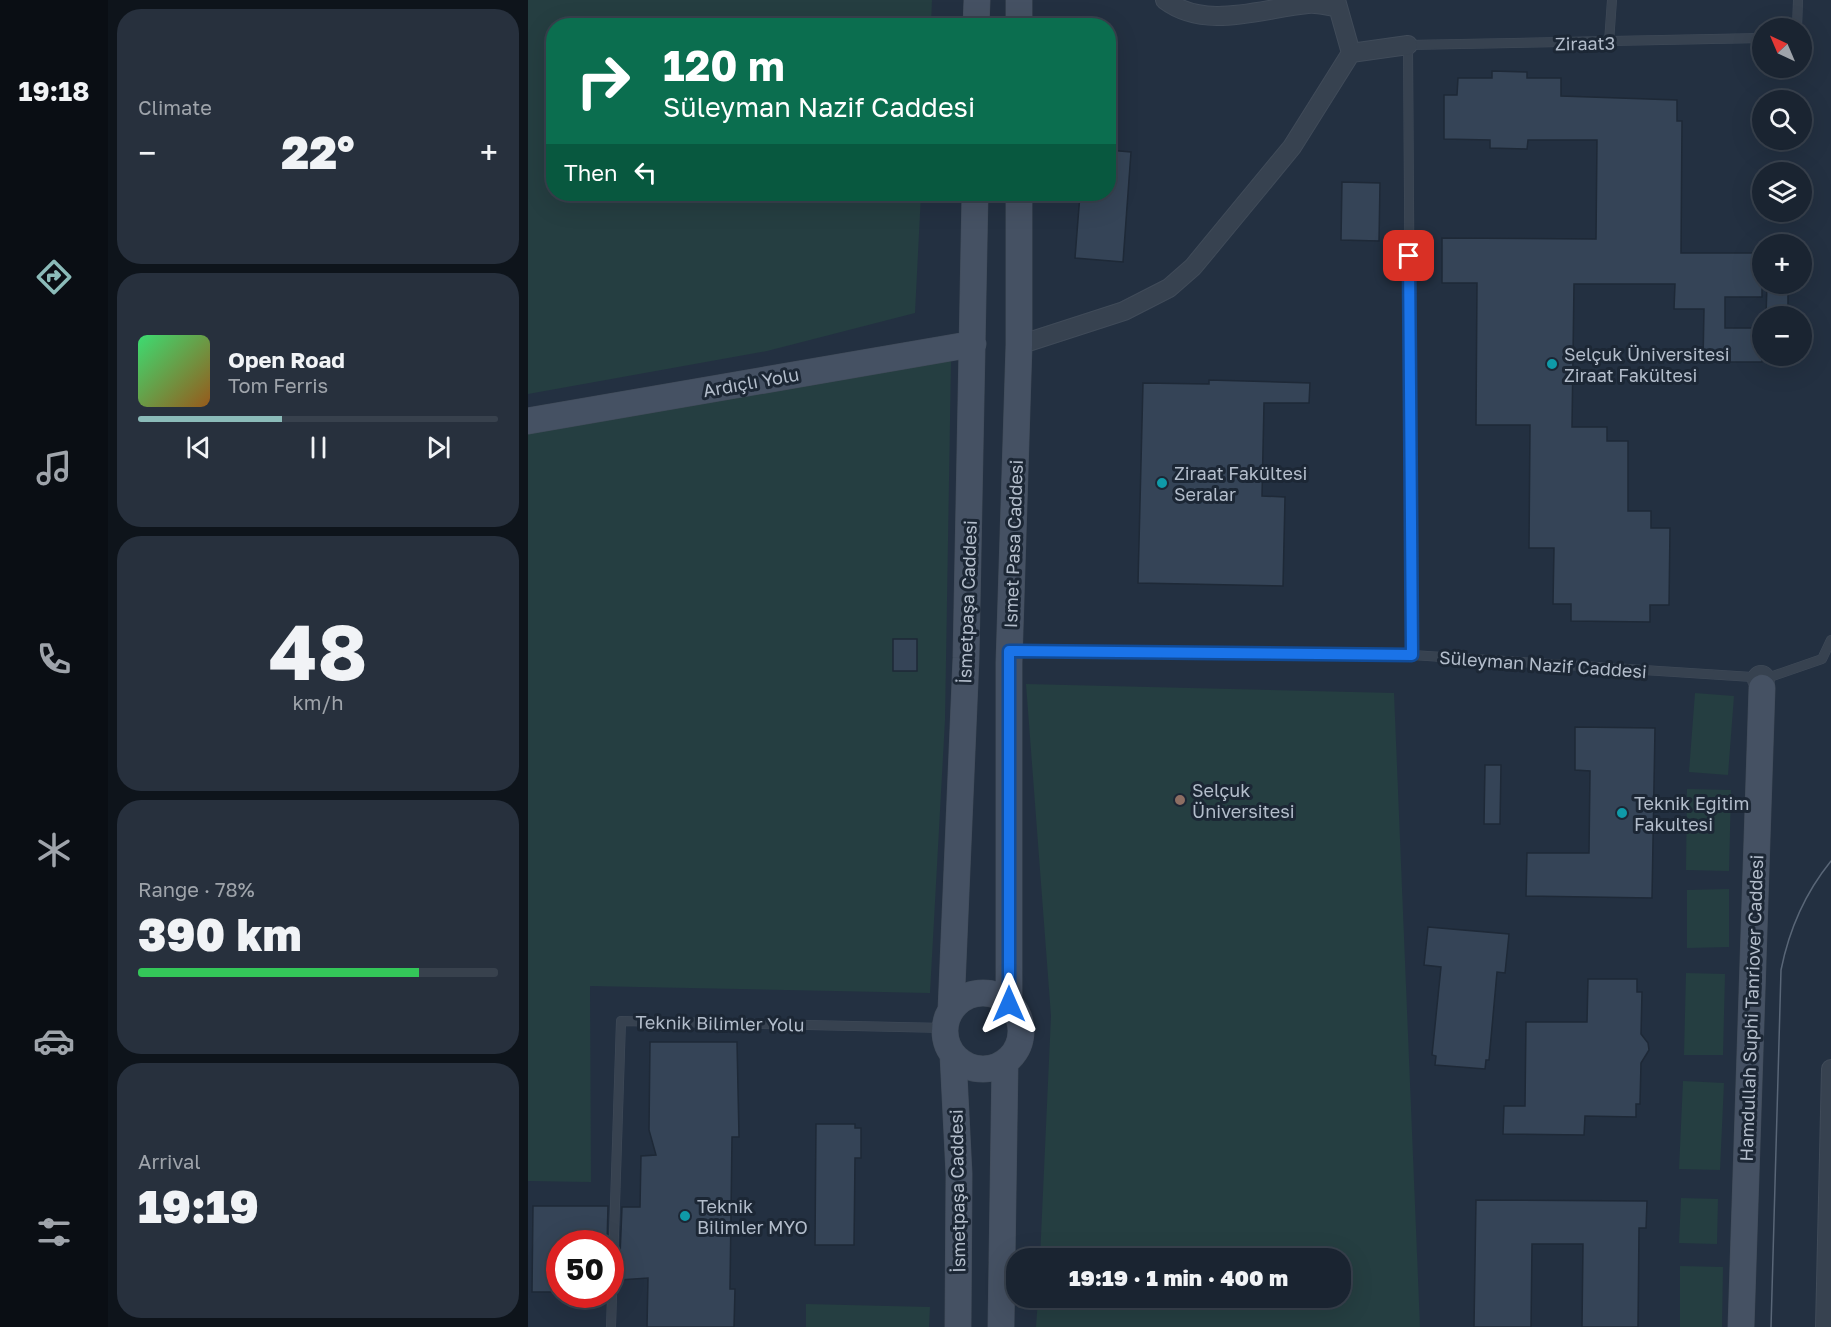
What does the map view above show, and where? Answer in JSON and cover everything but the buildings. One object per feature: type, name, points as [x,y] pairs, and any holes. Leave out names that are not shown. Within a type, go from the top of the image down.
[{"type":"main road","points":[[976,18],[977,0]]},
{"type":"main road","points":[[1019,0],[1019,18]]},
{"type":"main road","name":"İsmetpaşa Caddesi","points":[[948,1019],[966,658],[975,201]]},
{"type":"main road","name":"Ismet Pasa Caddesi","points":[[1009,1004],[1009,651],[1019,345],[1019,201]]},
{"type":"main road","name":"Ardıçlı Yolu","points":[[528,421],[973,344]]},
{"type":"main road","name":"Hamdullah Suphi Tanriover Caddesi","points":[[1740,1327],[1761,681]]},
{"type":"main road","points":[[985,993],[998,996],[1009,1004],[1017,1014],[1020,1040],[1014,1052],[1005,1062],[995,1067],[972,1068],[953,1055],[946,1042],[948,1019],[960,1001],[972,994],[985,993]]},
{"type":"main road","name":"İsmetpaşa Caddesi","points":[[953,1055],[959,1174],[958,1327]]},
{"type":"main road","points":[[1001,1327],[1005,1062]]},
{"type":"street","points":[[1019,345],[1124,311],[1169,288],[1193,267],[1292,147],[1351,53],[1336,4],[1311,3],[1209,17],[1173,6],[1165,0]]},
{"type":"street","points":[[1351,53],[1408,45]]},
{"type":"street","points":[[1826,1327],[1831,1069]]},
{"type":"lane","points":[[1609,42],[1612,0]]},
{"type":"lane","points":[[1797,18],[1798,0]]},
{"type":"lane","name":"Ziraat3","points":[[1408,45],[1752,38]]},
{"type":"lane","points":[[1408,45],[1412,655]]},
{"type":"lane","points":[[1761,681],[1822,659],[1831,640]]},
{"type":"lane","name":"Süleyman Nazif Caddesi","points":[[1009,651],[1412,655],[1761,681]]},
{"type":"lane","name":"Teknik Bilimler Yolu","points":[[611,1327],[621,1021],[948,1019]]},
{"type":"green space","points":[[528,0],[932,0],[931,18],[546,18],[546,201],[921,201],[915,313],[767,351],[528,394]]},
{"type":"green space","points":[[951,361],[945,720],[930,993],[590,986],[591,1182],[528,1181],[528,430]]},
{"type":"green space","points":[[1026,684],[1394,693],[1420,1327],[1036,1327],[1037,1308],[1351,1308],[1351,1248],[1040,1248],[1051,1016]]},
{"type":"green space","points":[[1695,693],[1734,696],[1728,775],[1689,772]]},
{"type":"green space","points":[[1687,789],[1731,790],[1729,871],[1686,870]]},
{"type":"green space","points":[[1729,889],[1729,947],[1687,948],[1687,890]]},
{"type":"green space","points":[[1686,973],[1725,974],[1723,1055],[1684,1055]]},
{"type":"green space","points":[[1683,1081],[1724,1083],[1720,1170],[1679,1169]]},
{"type":"green space","points":[[1681,1198],[1718,1199],[1717,1244],[1679,1243]]},
{"type":"green space","points":[[1680,1266],[1723,1267],[1722,1327],[1680,1327]]},
{"type":"green space","points":[[806,1304],[930,1307],[929,1327],[806,1327]]},
{"type":"tram line","points":[[1771,1327],[1781,970],[1799,912],[1813,886],[1831,861]]},
{"type":"place","name":"Selçuk Üniversitesi Ziraat Fakültesi","points":[[1552,364]]},
{"type":"place","name":"Ziraat Fakültesi Seralar","points":[[1162,483]]},
{"type":"place","name":"Selçuk Üniversitesi","points":[[1180,800]]},
{"type":"place","name":"Teknik Egitim Fakultesi","points":[[1622,813]]},
{"type":"place","name":"Teknik Bilimler MYO","points":[[685,1216]]},
{"type":"route","points":[[1009,1004],[1009,651],[1412,655],[1409,256]]}]
